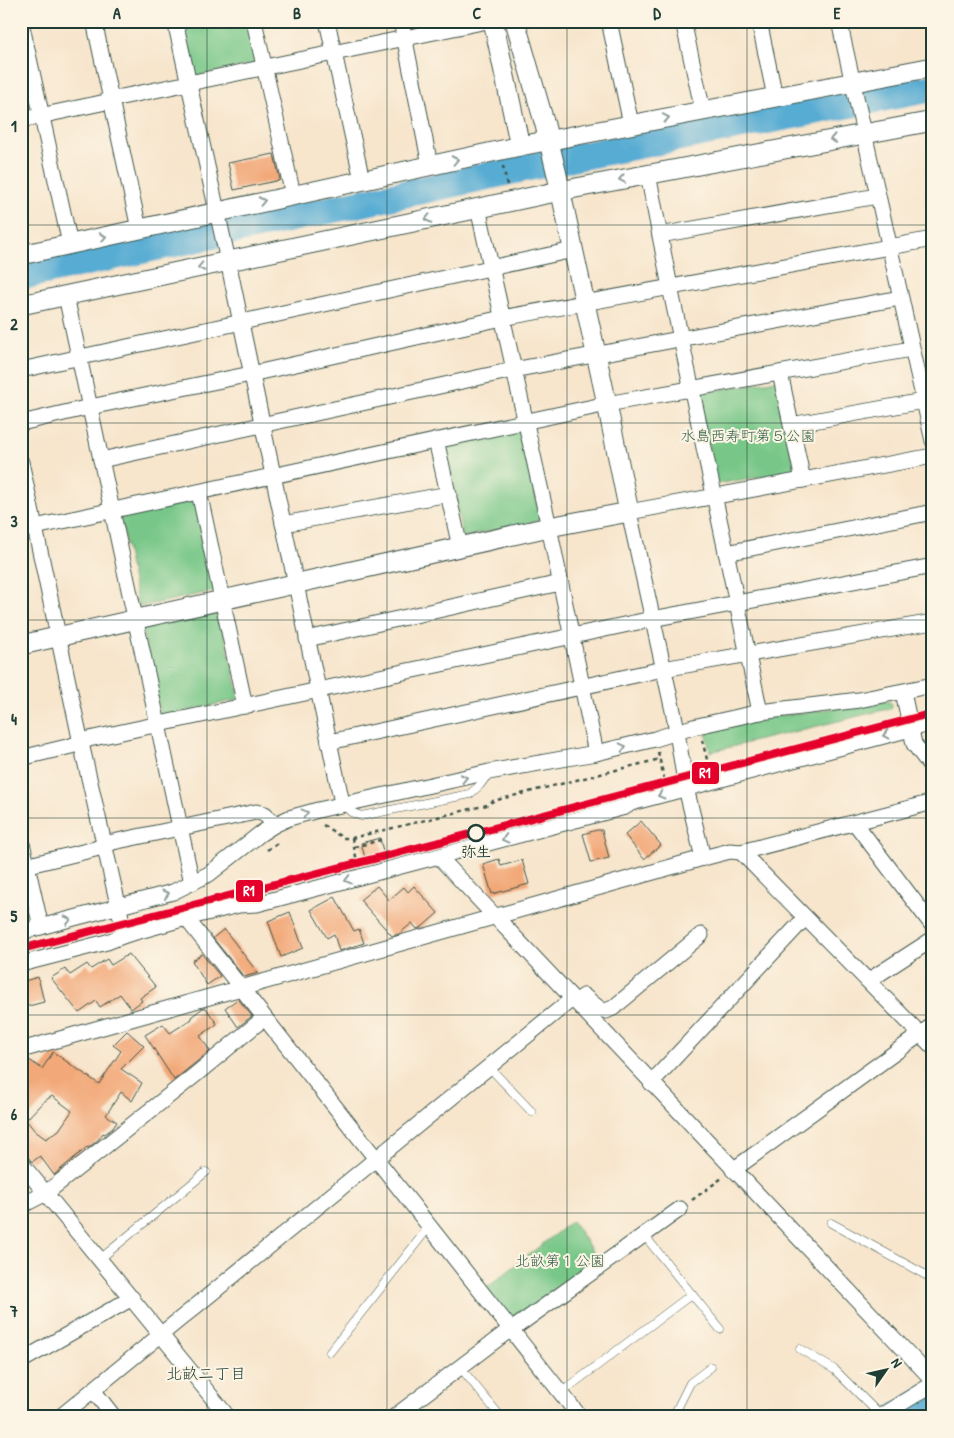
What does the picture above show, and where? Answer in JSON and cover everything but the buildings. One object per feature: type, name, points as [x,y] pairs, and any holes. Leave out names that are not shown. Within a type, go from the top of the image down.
[{"type":"street","points":[[94,21],[139,229]]},
{"type":"street","points":[[175,21],[342,803]]},
{"type":"street","points":[[254,21],[293,194]]},
{"type":"street","points":[[327,21],[362,180]]},
{"type":"street","points":[[401,21],[430,165]]},
{"type":"street","points":[[21,120],[486,21]]},
{"type":"street","points":[[493,21],[520,146]]},
{"type":"street","points":[[515,21],[551,147],[677,732],[686,788],[703,858]]},
{"type":"street","points":[[609,21],[631,124]]},
{"type":"street","points":[[684,21],[703,111]]},
{"type":"street","points":[[759,21],[775,97]]},
{"type":"street","points":[[839,21],[888,248],[933,441]]},
{"type":"street","points":[[21,22],[70,244]]},
{"type":"street","points":[[501,59],[532,120],[551,147]]},
{"type":"street","points":[[21,255],[139,229],[218,219],[293,194],[520,146],[551,147],[631,124],[775,97],[854,88],[933,67]]},
{"type":"street","points":[[21,306],[226,254],[478,208],[559,183],[648,174],[863,129],[933,121]]},
{"type":"street","points":[[648,174],[760,712]]},
{"type":"street","points":[[660,235],[877,196]]},
{"type":"street","points":[[478,208],[596,753]]},
{"type":"street","points":[[21,423],[90,406],[251,374],[502,318],[888,248],[933,238]]},
{"type":"street","points":[[21,370],[573,250]]},
{"type":"street","points":[[66,296],[192,883]]},
{"type":"street","points":[[101,460],[513,370],[900,298]]},
{"type":"street","points":[[28,529],[607,404],[911,349]]},
{"type":"street","points":[[780,373],[803,480]]},
{"type":"street","points":[[791,425],[923,401]]},
{"type":"street","points":[[436,440],[460,547]]},
{"type":"street","points":[[21,645],[548,527],[933,456]]},
{"type":"street","points":[[21,462],[28,529],[59,636],[81,743],[125,935]]},
{"type":"street","points":[[199,492],[245,706]]},
{"type":"street","points":[[283,524],[449,494]]},
{"type":"street","points":[[726,552],[933,512]]},
{"type":"street","points":[[21,758],[81,743],[89,739],[652,619],[933,566]]},
{"type":"street","points":[[307,639],[560,583]]},
{"type":"street","points":[[329,742],[663,669],[933,622]]},
{"type":"street","points":[[21,932],[119,908],[172,892],[209,874],[274,825],[289,818],[342,803],[489,772],[596,753],[760,712],[859,700],[933,686]]},
{"type":"street","points":[[903,692],[914,744],[933,769]]},
{"type":"street","points":[[21,964],[107,942],[186,918],[239,905],[258,904],[439,857],[625,807],[631,803],[686,788],[933,723]]},
{"type":"street","points":[[21,1050],[703,858],[730,851],[741,852],[933,802]]},
{"type":"street","points":[[24,866],[113,842],[256,812],[265,814],[274,825]]},
{"type":"street","points":[[856,823],[933,926]]},
{"type":"street","points":[[21,839],[24,866],[41,927]]},
{"type":"street","points":[[741,852],[933,1047]]},
{"type":"street","points":[[439,857],[933,1382],[880,1416]]},
{"type":"street","points":[[186,918],[580,1417]]},
{"type":"street","points":[[651,1083],[805,918]]},
{"type":"street","points":[[60,1417],[282,1237],[375,1158],[386,1152],[574,1001],[584,996],[600,1010],[606,1011],[613,1008],[701,935]]},
{"type":"street","points":[[868,981],[933,939]]},
{"type":"street","points":[[21,1206],[46,1193],[264,1018]]},
{"type":"street","points":[[733,1170],[933,1025]]},
{"type":"street","points":[[21,1163],[228,1417]]},
{"type":"street","points":[[397,1416],[510,1330],[680,1209]]},
{"type":"street","points":[[21,1361],[132,1298]]},
{"type":"street","points":[[93,1390],[114,1417]]},
{"type":"lane","points":[[490,1067],[532,1112]]},
{"type":"lane","points":[[100,1259],[206,1172]]},
{"type":"lane","points":[[831,1223],[933,1279]]},
{"type":"lane","points":[[330,1352],[429,1227]]},
{"type":"lane","points":[[644,1235],[720,1329]]},
{"type":"lane","points":[[562,1392],[692,1294]]},
{"type":"lane","points":[[800,1349],[835,1370],[880,1416]]},
{"type":"lane","points":[[460,1367],[501,1417]]},
{"type":"lane","points":[[686,1417],[676,1411],[686,1390],[690,1383],[711,1367]]},
{"type":"path","points":[[504,170],[506,184]]},
{"type":"path","points":[[701,734],[709,768]]},
{"type":"path","points":[[657,748],[664,778]]},
{"type":"path","points":[[316,826],[323,825],[343,838],[352,838],[487,805],[493,801],[660,759]]},
{"type":"path","points":[[352,838],[359,868]]},
{"type":"path","points":[[266,850],[281,840]]},
{"type":"path","points":[[354,847],[381,840]]},
{"type":"path","points":[[680,1209],[733,1170]]},
{"type":"path","points":[[917,1417],[933,1407]]},
{"type":"green space","points":[[250,21],[260,63],[196,76],[184,22]]},
{"type":"green space","name":"水島西寿町第５公園","points":[[778,380],[795,471],[716,484],[698,393]]},
{"type":"green space","points":[[522,429],[540,517],[538,521],[463,537],[443,445]]},
{"type":"green space","points":[[196,499],[215,591],[138,607],[120,516]]},
{"type":"green space","points":[[219,611],[240,699],[161,717],[142,628]]},
{"type":"green space","points":[[889,701],[892,704],[892,708],[710,752],[706,732],[757,719]]},
{"type":"green space","name":"北畝第１公園","points":[[572,1221],[599,1261],[516,1322],[508,1321],[484,1290]]},
{"type":"waterway","points":[[21,276],[571,158],[933,88]]},
{"type":"waterway","points":[[561,169],[933,98]]},
{"type":"waterway","points":[[21,286],[551,171]]},
{"type":"waterway","points":[[897,1417],[933,1395]]},
{"type":"transit line","name":"R1","points":[[21,949],[933,713]]},
{"type":"place","name":"弥生","points":[[476,833]]},
{"type":"district","name":"北畝二丁目","points":[[206,1373]]}]
